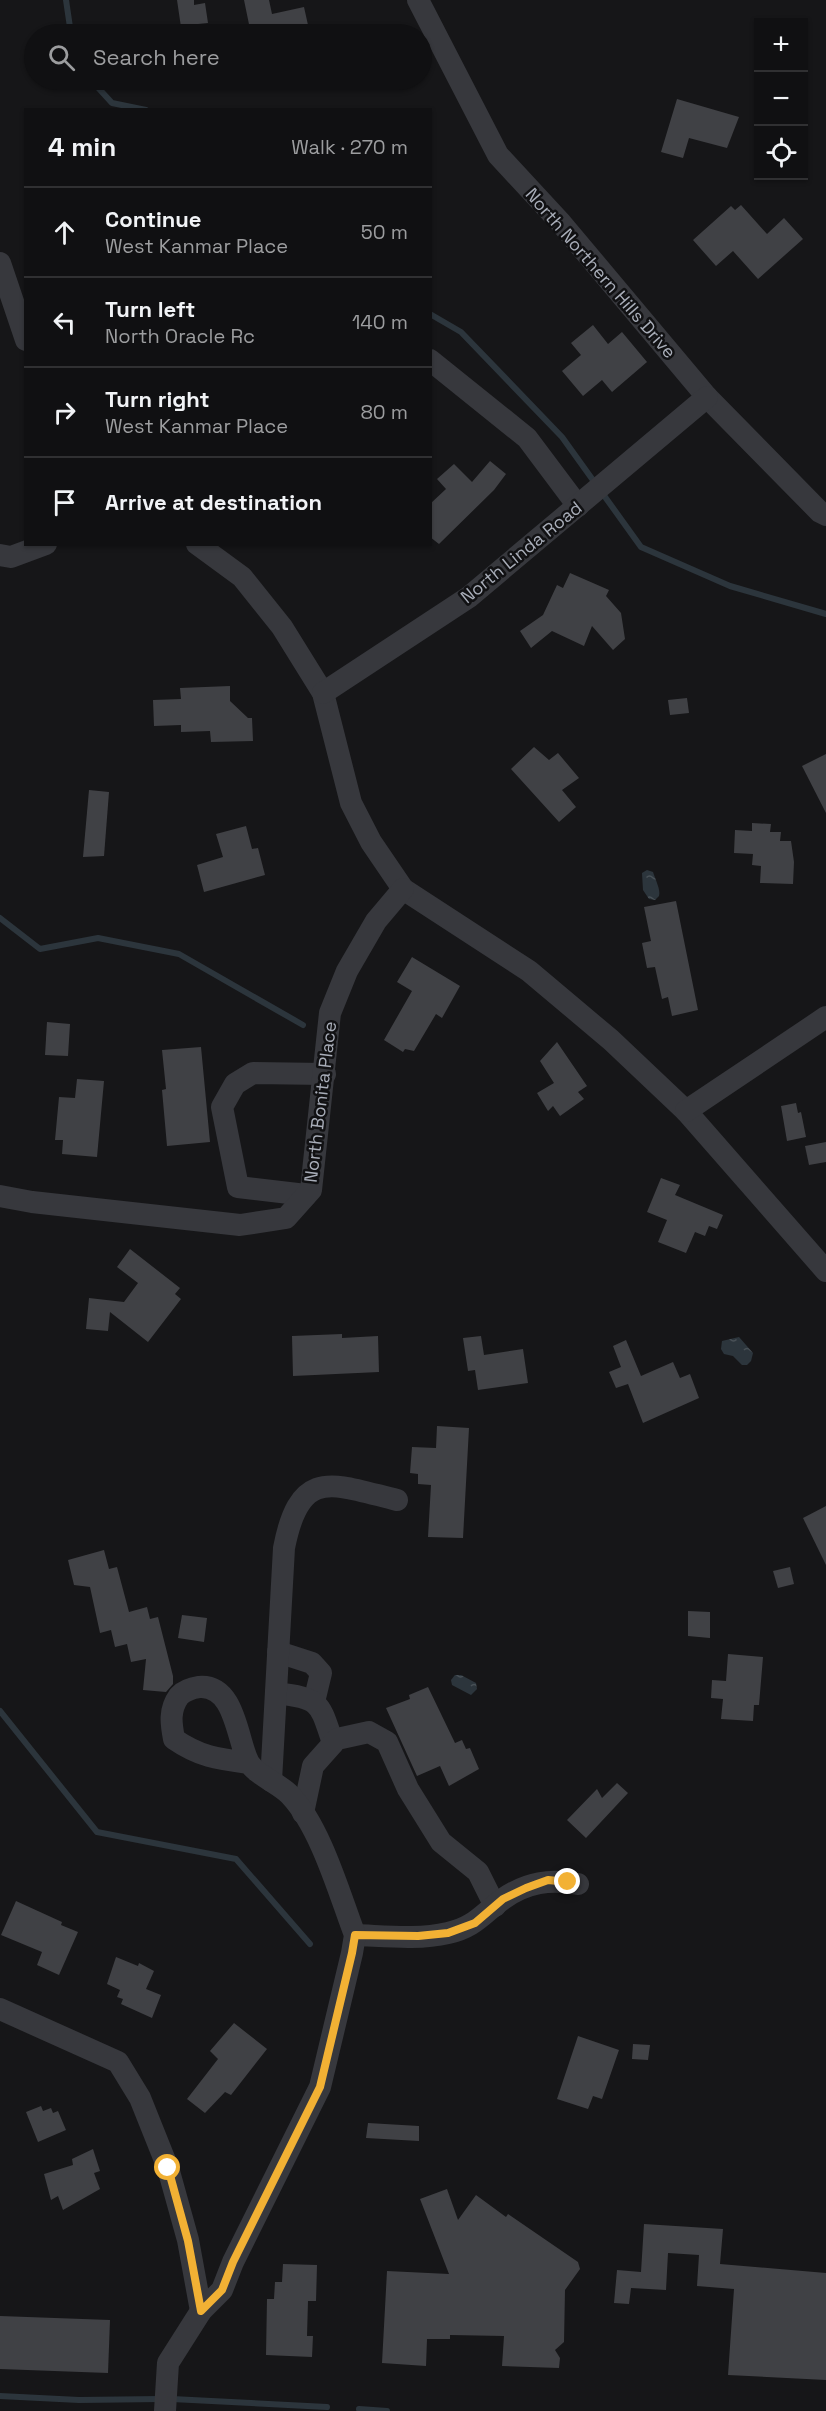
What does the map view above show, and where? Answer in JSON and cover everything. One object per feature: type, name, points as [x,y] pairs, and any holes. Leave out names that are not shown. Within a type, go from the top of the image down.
[{"type":"street","name":"North Northern Hills Drive","points":[[418,0],[430,24]]},
{"type":"street","name":"North Northern Hills Drive","points":[[432,27],[498,155],[561,223],[707,397],[820,512],[826,514]]},
{"type":"street","points":[[0,263],[24,334]]},
{"type":"street","points":[[432,362],[527,438],[578,506]]},
{"type":"street","name":"North Linda Road","points":[[323,693],[469,597],[707,397]]},
{"type":"street","points":[[0,555],[11,557],[41,546]]},
{"type":"street","points":[[200,546],[242,577],[282,627],[323,693],[351,803],[371,842],[404,889],[530,971],[610,1040],[686,1111],[826,1271]]},
{"type":"street","name":"North Bonita Place","points":[[0,1196],[32,1202],[240,1225],[286,1218],[311,1190],[330,1013],[347,971],[376,921],[404,889]]},
{"type":"street","points":[[686,1111],[826,1017]]},
{"type":"street","points":[[306,1195],[238,1188],[222,1107],[235,1084],[254,1073],[325,1074]]},
{"type":"street","points":[[271,1781],[284,1548],[292,1518],[308,1492],[318,1486],[338,1485],[397,1500]]},
{"type":"street","points":[[278,1652],[312,1663],[321,1673],[314,1702]]},
{"type":"street","points":[[276,1693],[307,1697],[321,1708],[333,1743]]},
{"type":"street","points":[[303,1813],[313,1766],[337,1738],[369,1732],[387,1742],[408,1789],[441,1842],[478,1872],[495,1906]]},
{"type":"street","points":[[165,2411],[168,2363],[201,2311],[222,2290],[238,2252],[320,2087],[355,1935],[312,1825],[290,1794],[249,1763]]},
{"type":"street","points":[[355,1935],[418,1936],[448,1933],[475,1923],[511,1895],[548,1880],[578,1884]]},
{"type":"street","points":[[0,2009],[118,2062],[140,2098],[168,2168],[188,2241],[201,2311]]},
{"type":"water","points":[[647,870],[653,872],[659,888],[659,896],[655,900],[649,899],[643,890],[642,873]]},
{"type":"water","points":[[739,1337],[753,1353],[747,1365],[742,1365],[733,1356],[724,1354],[721,1349],[722,1341]]},
{"type":"water","points":[[455,1675],[461,1675],[476,1683],[477,1689],[471,1695],[452,1685],[451,1680]]},
{"type":"building","points":[[177,0],[194,0],[194,5],[205,3],[208,23],[181,24]]},
{"type":"building","points":[[244,0],[269,0],[272,14],[304,7],[308,24],[249,24]]},
{"type":"building","points":[[677,99],[739,117],[727,148],[689,138],[683,158],[661,152]]},
{"type":"building","points":[[741,205],[767,234],[784,218],[803,239],[758,279],[733,251],[716,266],[693,240],[731,206],[735,210]]},
{"type":"building","points":[[593,325],[608,344],[622,332],[647,362],[612,392],[602,380],[583,396],[562,371],[581,355],[571,343]]},
{"type":"building","points":[[490,461],[506,474],[494,490],[439,544],[432,539],[432,502],[446,489],[437,479],[454,464],[472,482]]},
{"type":"building","points":[[570,573],[609,590],[606,596],[621,613],[625,639],[613,650],[592,626],[584,646],[552,631],[531,648],[520,631],[543,615],[557,585],[563,588]]},
{"type":"building","points":[[230,686],[230,701],[248,718],[252,718],[253,741],[211,742],[210,731],[181,732],[181,725],[154,726],[153,700],[181,699],[180,688]]},
{"type":"building","points":[[687,698],[689,713],[670,715],[668,700]]},
{"type":"building","points":[[534,747],[549,760],[558,753],[579,778],[562,790],[576,807],[559,822],[511,769]]},
{"type":"building","points":[[826,754],[826,813],[802,766]]},
{"type":"building","points":[[89,790],[109,792],[104,856],[83,857]]},
{"type":"building","points":[[752,823],[771,824],[770,832],[781,832],[780,841],[791,841],[794,862],[793,884],[760,883],[761,866],[752,865],[753,854],[734,853],[735,830],[752,831]]},
{"type":"building","points":[[246,826],[252,849],[258,848],[265,875],[204,892],[197,865],[223,857],[216,834]]},
{"type":"building","points":[[676,901],[698,1010],[672,1016],[668,997],[662,999],[655,967],[647,968],[642,943],[651,941],[644,907]]},
{"type":"building","points":[[412,957],[460,986],[442,1018],[436,1014],[414,1051],[405,1049],[403,1052],[384,1040],[412,991],[397,982]]},
{"type":"building","points":[[47,1022],[70,1024],[68,1056],[45,1055]]},
{"type":"building","points":[[557,1042],[587,1086],[578,1092],[584,1099],[560,1116],[553,1106],[548,1111],[537,1093],[554,1083],[540,1061]]},
{"type":"building","points":[[201,1047],[210,1142],[167,1146],[162,1090],[166,1089],[162,1050]]},
{"type":"building","points":[[77,1079],[104,1081],[97,1157],[62,1154],[63,1140],[55,1140],[59,1097],[75,1098]]},
{"type":"building","points":[[796,1103],[798,1113],[801,1112],[806,1137],[787,1141],[781,1106]]},
{"type":"building","points":[[826,1142],[826,1162],[809,1165],[805,1146]]},
{"type":"building","points":[[661,1178],[680,1185],[675,1195],[723,1215],[717,1229],[709,1226],[705,1236],[695,1232],[686,1253],[658,1242],[667,1220],[647,1212]]},
{"type":"building","points":[[130,1249],[180,1288],[175,1294],[181,1299],[148,1342],[110,1312],[108,1331],[86,1329],[89,1298],[124,1302],[138,1283],[117,1267]]},
{"type":"building","points":[[342,1334],[342,1338],[378,1336],[379,1372],[293,1376],[292,1336]]},
{"type":"building","points":[[481,1336],[484,1355],[523,1349],[528,1383],[478,1390],[475,1370],[468,1371],[463,1338]]},
{"type":"building","points":[[626,1340],[641,1376],[673,1362],[680,1378],[690,1374],[699,1398],[643,1423],[628,1384],[616,1388],[609,1372],[621,1367],[613,1346]]},
{"type":"building","points":[[437,1426],[469,1428],[463,1538],[428,1537],[431,1485],[418,1484],[418,1474],[410,1473],[412,1447],[436,1448]]},
{"type":"building","points":[[826,1506],[826,1565],[803,1518]]},
{"type":"building","points":[[104,1550],[109,1569],[117,1567],[129,1612],[147,1607],[150,1619],[158,1617],[173,1676],[173,1684],[166,1692],[143,1690],[146,1659],[131,1662],[127,1644],[115,1647],[111,1630],[100,1633],[90,1587],[74,1585],[68,1560]]},
{"type":"building","points":[[790,1567],[794,1584],[778,1588],[773,1571]]},
{"type":"building","points":[[688,1611],[710,1612],[710,1638],[688,1636]]},
{"type":"building","points":[[182,1615],[207,1618],[204,1642],[178,1638]]},
{"type":"building","points":[[728,1654],[763,1657],[759,1705],[754,1705],[753,1721],[721,1719],[723,1699],[711,1698],[712,1680],[726,1681]]},
{"type":"building","points":[[428,1687],[455,1743],[462,1740],[466,1749],[470,1748],[479,1769],[449,1786],[440,1766],[417,1776],[386,1708],[410,1699],[409,1695]]},
{"type":"building","points":[[617,1783],[628,1793],[586,1838],[567,1820],[597,1789],[602,1798]]},
{"type":"building","points":[[16,1901],[78,1932],[59,1975],[37,1965],[42,1952],[1,1935]]},
{"type":"building","points":[[116,1957],[138,1966],[139,1963],[154,1971],[146,1989],[161,1995],[152,2018],[121,2004],[123,1999],[117,1997],[120,1990],[107,1984]]},
{"type":"building","points":[[234,2023],[267,2049],[231,2095],[225,2092],[205,2113],[187,2099],[218,2059],[210,2051]]},
{"type":"building","points":[[578,2036],[619,2050],[602,2099],[593,2096],[588,2109],[557,2099]]},
{"type":"building","points":[[633,2044],[650,2045],[648,2060],[632,2059]]},
{"type":"building","points":[[41,2106],[43,2111],[51,2108],[53,2113],[58,2111],[66,2130],[38,2142],[26,2112]]},
{"type":"building","points":[[368,2123],[419,2126],[419,2141],[366,2138]]},
{"type":"building","points":[[93,2149],[100,2171],[94,2173],[100,2189],[63,2210],[58,2196],[51,2200],[44,2174],[73,2165],[72,2159]]},
{"type":"building","points":[[447,2189],[458,2220],[476,2195],[506,2217],[508,2214],[578,2262],[580,2269],[565,2290],[564,2342],[555,2350],[560,2358],[559,2368],[502,2366],[504,2336],[450,2335],[450,2339],[427,2339],[426,2366],[382,2363],[387,2271],[449,2274],[420,2199]]},
{"type":"building","points":[[644,2224],[723,2229],[720,2264],[826,2273],[826,2380],[728,2375],[734,2289],[697,2286],[699,2255],[668,2253],[666,2290],[631,2288],[629,2304],[614,2303],[617,2270],[641,2272]]},
{"type":"building","points":[[283,2264],[317,2265],[316,2301],[308,2301],[307,2336],[313,2336],[312,2357],[266,2355],[267,2299],[274,2299],[275,2282],[282,2282]]},
{"type":"building","points":[[0,2316],[110,2320],[108,2373],[0,2369]]},
{"type":"waterway","points":[[66,0],[70,24]]},
{"type":"waterway","points":[[100,90],[112,103],[136,108]]},
{"type":"waterway","points":[[432,315],[461,332],[562,437],[641,547],[730,586],[826,614]]},
{"type":"waterway","points":[[0,918],[40,949],[98,938],[179,954],[303,1025]]},
{"type":"waterway","points":[[0,1711],[97,1832],[236,1859],[310,1944]]},
{"type":"waterway","points":[[0,2396],[79,2400],[161,2399]]},
{"type":"waterway","points":[[172,2399],[327,2407]]},
{"type":"waterway","points":[[359,2409],[387,2411]]},
{"type":"route","points":[[168,2168],[188,2241],[201,2311],[222,2290],[233,2262],[320,2087],[355,1935],[418,1936],[448,1933],[475,1923],[503,1899],[526,1888],[548,1880],[568,1882]]}]
